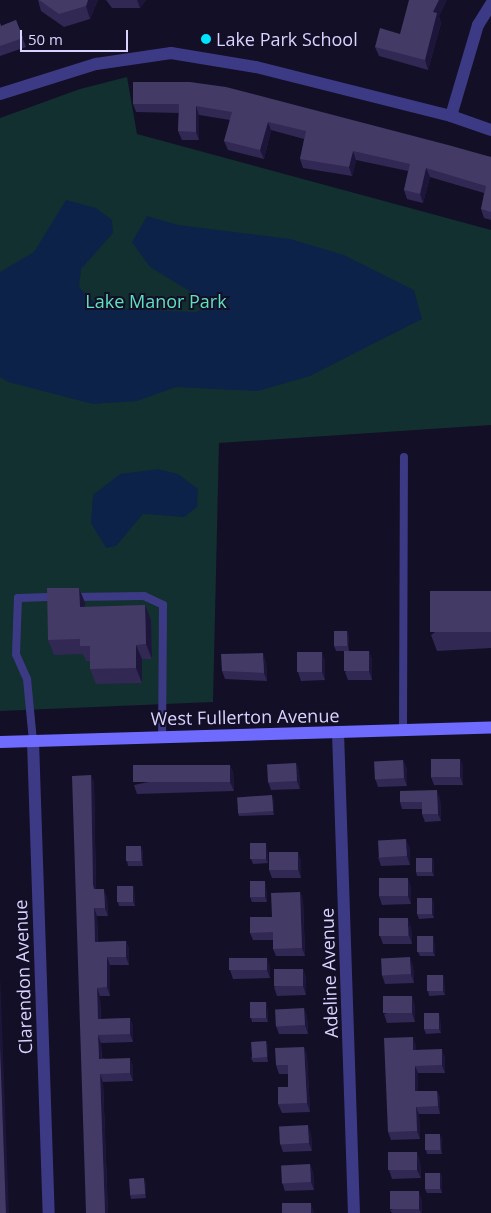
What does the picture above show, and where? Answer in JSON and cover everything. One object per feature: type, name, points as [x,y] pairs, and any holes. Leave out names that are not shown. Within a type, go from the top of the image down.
[{"type":"street","points":[[451,116],[478,25],[491,4]]},
{"type":"street","points":[[0,94],[96,64],[171,53],[256,67],[451,116],[491,130]]},
{"type":"street","name":"West Fullerton Avenue","points":[[0,742],[491,727]]},
{"type":"street","name":"Adeline Avenue","points":[[338,732],[354,1213]]},
{"type":"street","name":"Clarendon Avenue","points":[[33,741],[49,1213]]},
{"type":"lane","points":[[403,730],[404,457]]},
{"type":"lane","points":[[33,741],[27,679],[16,654],[18,598],[144,596],[163,605],[162,736]]},
{"type":"green space","name":"Lake Manor Park","points":[[127,77],[137,134],[491,230],[491,425],[219,443],[213,702],[0,711],[0,118],[80,89]]},
{"type":"water","points":[[66,200],[96,208],[112,220],[113,233],[81,269],[79,287],[94,302],[124,309],[196,312],[206,307],[191,292],[150,267],[132,242],[147,216],[178,225],[290,239],[344,255],[414,290],[422,319],[310,376],[258,391],[176,387],[137,401],[93,404],[8,382],[0,377],[0,272],[34,252]]},
{"type":"water","points":[[158,469],[178,474],[198,489],[197,507],[184,517],[143,514],[116,546],[106,548],[91,523],[93,495],[120,474]]},
{"type":"building","points":[[39,0],[88,0],[86,6],[59,14]]},
{"type":"building","points":[[409,0],[439,0],[433,12],[437,13],[425,60],[375,47],[380,28],[400,34]]},
{"type":"building","points":[[16,20],[23,38],[0,46],[0,23],[1,26]]},
{"type":"building","points":[[133,82],[190,82],[226,87],[491,157],[491,212],[481,209],[486,186],[426,168],[420,194],[404,190],[410,164],[353,151],[349,167],[300,159],[306,131],[268,122],[260,150],[224,141],[232,112],[196,106],[196,132],[178,131],[179,104],[133,104]]},
{"type":"building","points":[[47,588],[79,588],[80,607],[145,605],[146,644],[136,645],[136,668],[90,669],[90,646],[80,646],[80,639],[48,640]]},
{"type":"building","points":[[430,591],[491,591],[491,632],[430,632]]},
{"type":"building","points":[[334,631],[347,631],[347,646],[334,646]]},
{"type":"building","points":[[344,651],[369,651],[369,671],[344,671]]},
{"type":"building","points":[[297,652],[322,652],[322,672],[297,672]]},
{"type":"building","points":[[263,653],[264,673],[222,671],[221,654]]},
{"type":"building","points":[[431,759],[460,759],[460,777],[431,777]]},
{"type":"building","points":[[403,760],[404,778],[375,779],[374,762]]},
{"type":"building","points":[[296,763],[297,781],[268,782],[267,765]]},
{"type":"building","points":[[133,765],[230,765],[230,782],[133,782]]},
{"type":"building","points":[[91,775],[93,885],[94,889],[104,889],[105,908],[94,908],[95,942],[126,941],[126,957],[107,957],[107,987],[97,988],[98,1019],[130,1018],[130,1034],[98,1035],[99,1059],[130,1058],[130,1073],[100,1074],[105,1213],[86,1213],[72,776]]},
{"type":"building","points":[[437,790],[438,814],[422,814],[422,802],[400,802],[400,791]]},
{"type":"building","points":[[272,795],[273,811],[238,813],[237,797]]},
{"type":"building","points":[[406,839],[407,856],[379,857],[378,840]]},
{"type":"building","points":[[250,843],[266,843],[266,859],[250,859]]},
{"type":"building","points":[[126,846],[141,846],[141,861],[126,861]]},
{"type":"building","points":[[269,852],[298,852],[298,870],[269,870]]},
{"type":"building","points":[[416,858],[432,858],[432,872],[416,872]]},
{"type":"building","points":[[379,878],[408,878],[408,896],[379,896]]},
{"type":"building","points":[[250,881],[265,881],[265,897],[250,897]]},
{"type":"building","points":[[117,886],[133,886],[133,902],[117,902]]},
{"type":"building","points":[[300,892],[302,948],[273,949],[273,932],[250,933],[250,917],[272,917],[271,893]]},
{"type":"building","points":[[417,898],[432,898],[432,914],[417,914]]},
{"type":"building","points":[[379,918],[408,918],[408,936],[379,936]]},
{"type":"building","points":[[417,936],[433,936],[433,952],[417,952]]},
{"type":"building","points":[[410,957],[411,974],[382,975],[381,959]]},
{"type":"building","points":[[229,958],[267,958],[267,970],[229,970]]},
{"type":"building","points":[[274,969],[303,969],[303,986],[274,986]]},
{"type":"building","points":[[427,975],[443,975],[443,991],[427,991]]},
{"type":"building","points":[[383,996],[412,996],[412,1013],[383,1013]]},
{"type":"building","points":[[250,1002],[266,1002],[266,1018],[250,1018]]},
{"type":"building","points":[[304,1008],[305,1025],[276,1026],[275,1010]]},
{"type":"building","points":[[424,1013],[439,1013],[439,1029],[424,1029]]},
{"type":"building","points":[[413,1037],[413,1050],[442,1049],[442,1065],[415,1066],[415,1091],[437,1091],[438,1106],[416,1107],[417,1131],[388,1132],[384,1038]]},
{"type":"building","points":[[266,1041],[267,1057],[252,1058],[251,1042]]},
{"type":"building","points":[[0,1045],[6,1213],[0,1213]]},
{"type":"building","points":[[304,1047],[307,1103],[278,1104],[278,1087],[288,1087],[288,1065],[276,1065],[275,1048]]},
{"type":"building","points":[[308,1125],[309,1143],[280,1144],[279,1127]]},
{"type":"building","points":[[425,1134],[440,1134],[440,1150],[425,1150]]},
{"type":"building","points":[[388,1152],[417,1152],[417,1170],[388,1170]]},
{"type":"building","points":[[310,1164],[311,1182],[282,1183],[281,1166]]},
{"type":"building","points":[[425,1173],[440,1173],[440,1189],[425,1189]]},
{"type":"building","points":[[144,1178],[145,1194],[130,1195],[129,1179]]},
{"type":"building","points":[[390,1191],[419,1191],[419,1209],[390,1209]]},
{"type":"building","points":[[282,1203],[311,1203],[311,1213],[282,1213]]},
{"type":"place","name":"Lake Park School","points":[[206,39]]}]
